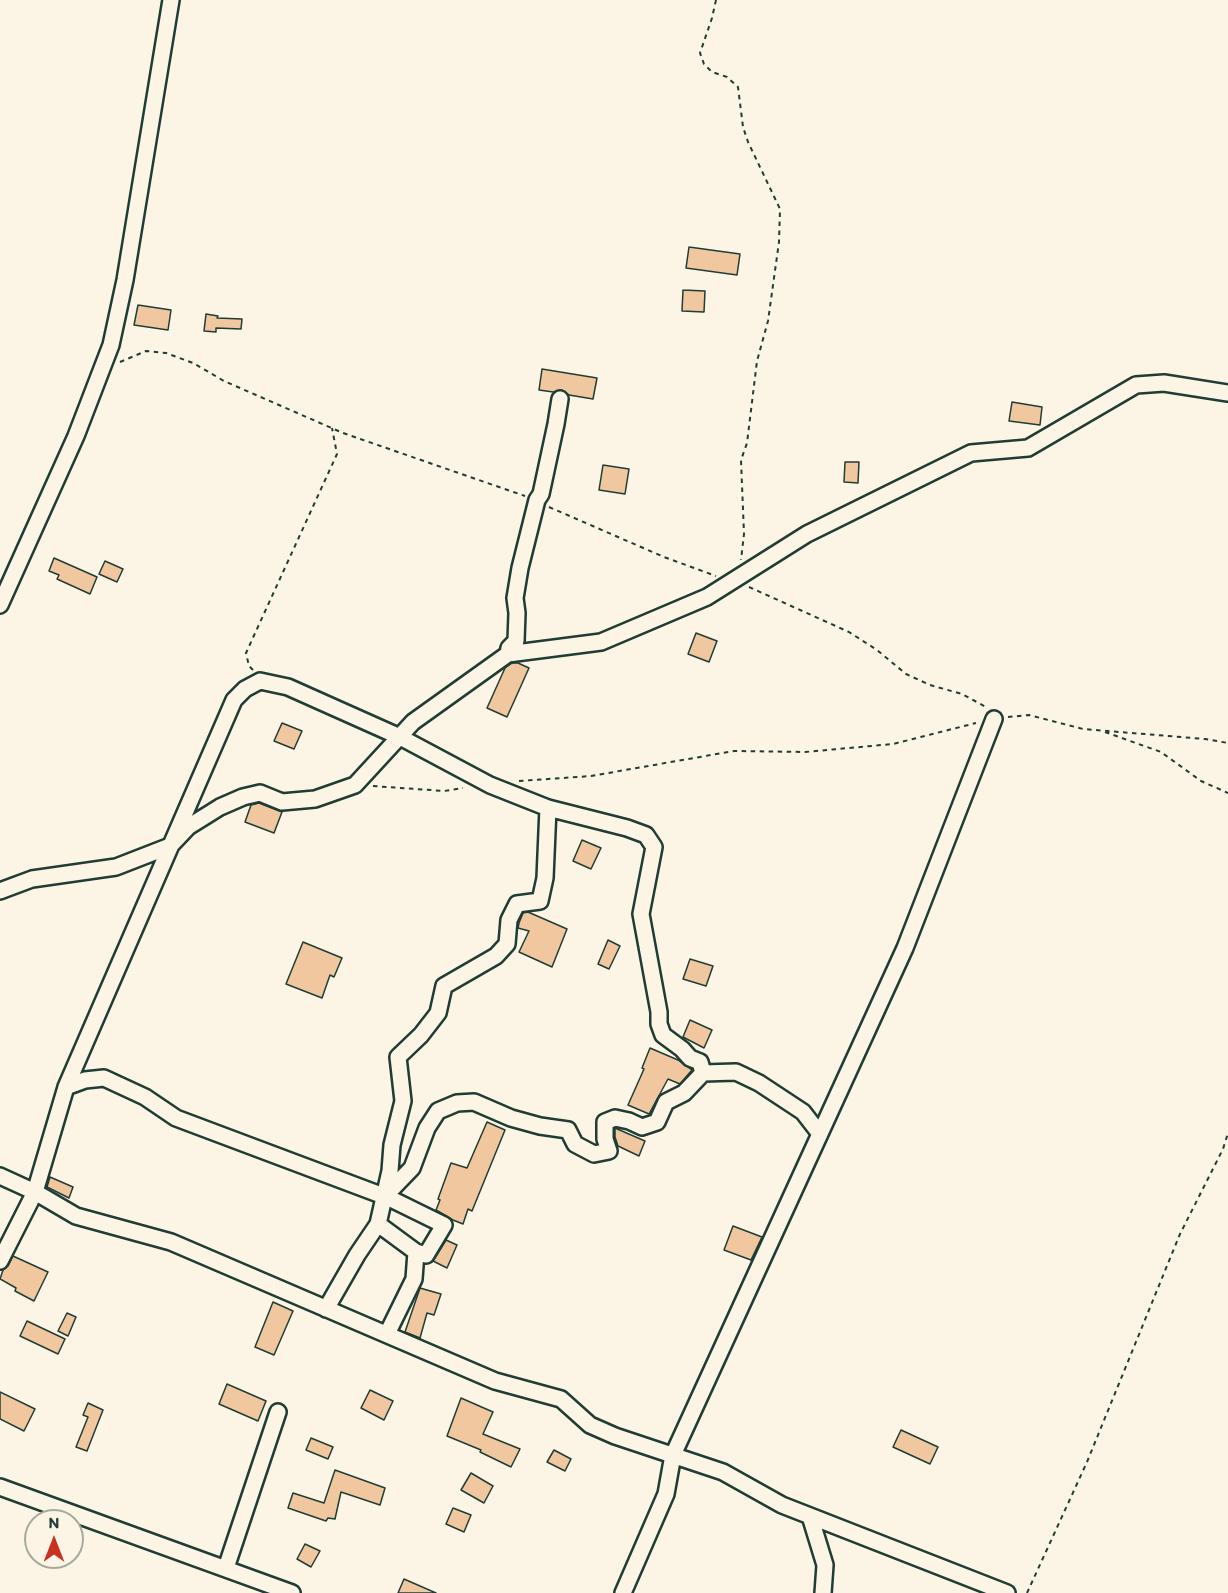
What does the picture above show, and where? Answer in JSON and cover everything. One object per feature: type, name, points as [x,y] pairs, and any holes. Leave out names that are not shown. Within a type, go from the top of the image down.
[{"type":"street","points":[[0,605],[76,436],[111,345],[125,280],[171,0]]},
{"type":"street","points":[[0,891],[32,879],[116,867],[171,846],[188,827],[220,807],[243,797],[260,793],[282,802],[315,799],[355,785],[413,722],[508,654],[601,642],[707,597],[807,534],[971,453],[1028,448],[1136,385],[1164,383],[1228,393]]},
{"type":"street","points":[[508,654],[509,648],[516,641],[518,613],[515,598],[524,549],[537,500],[541,494],[560,399]]},
{"type":"street","points":[[0,1261],[35,1192],[66,1087],[234,700],[245,689],[260,681],[288,687],[400,737],[490,785],[548,808],[627,828],[646,836],[654,848],[641,914],[659,1012],[659,1024],[663,1035],[690,1058],[700,1062],[703,1073]]},
{"type":"street","points":[[623,1593],[666,1494],[673,1455],[905,948],[994,718]]},
{"type":"street","points":[[326,1309],[357,1254],[378,1224],[402,1101],[398,1058],[421,1035],[438,1013],[444,986],[496,956],[507,944],[509,920],[518,904],[540,901],[544,878],[548,808]]},
{"type":"street","points":[[385,1196],[412,1168],[427,1128],[438,1111],[457,1103],[474,1102],[511,1118],[568,1130],[575,1144],[594,1154],[609,1151],[604,1139],[605,1122],[615,1118],[642,1127],[657,1122],[666,1101],[684,1093],[703,1073],[736,1072],[759,1083],[803,1112],[820,1134]]},
{"type":"street","points":[[66,1087],[85,1080],[104,1078],[145,1097],[176,1118],[385,1196],[444,1225],[426,1255],[417,1252],[378,1224]]},
{"type":"street","points":[[0,1176],[35,1192],[76,1216],[171,1242],[495,1381],[561,1399],[590,1425],[723,1472],[782,1505],[1007,1593]]},
{"type":"street","points":[[387,1334],[414,1279],[417,1252]]},
{"type":"street","points":[[226,1568],[278,1412]]},
{"type":"street","points":[[0,1487],[292,1593]]},
{"type":"street","points":[[810,1516],[825,1565],[823,1593]]},
{"type":"path","points":[[716,0],[700,52],[704,64],[712,72],[727,77],[738,87],[743,127],[748,142],[780,209],[779,242],[768,321],[757,361],[747,443],[741,460],[744,534],[737,579]]},
{"type":"path","points":[[97,381],[121,362],[146,351],[166,353],[194,363],[224,381],[332,428],[537,500],[596,529],[664,557],[737,579],[849,632],[877,650],[906,674],[984,704],[994,718]]},
{"type":"path","points":[[246,653],[337,454],[332,428]]},
{"type":"path","points":[[519,781],[591,776],[734,751],[805,752],[893,744],[994,718],[1029,715],[1083,729],[1228,743]]},
{"type":"path","points":[[1100,730],[1161,752],[1201,781],[1228,793]]},
{"type":"path","points":[[355,785],[444,790],[467,788]]},
{"type":"path","points":[[1027,1593],[1087,1462],[1180,1234],[1228,1133]]},
{"type":"building","points":[[689,247],[740,254],[737,275],[686,268]]},
{"type":"building","points":[[683,290],[705,291],[704,312],[682,311]]},
{"type":"building","points":[[138,305],[171,310],[168,330],[134,325]]},
{"type":"building","points":[[206,314],[218,316],[217,318],[242,319],[241,329],[216,328],[216,332],[204,331]]},
{"type":"building","points":[[542,369],[597,378],[593,399],[569,395],[562,390],[553,392],[539,390]]},
{"type":"building","points":[[1012,402],[1042,407],[1040,425],[1009,421]]},
{"type":"building","points":[[845,462],[859,462],[858,483],[844,482]]},
{"type":"building","points":[[603,465],[629,469],[625,494],[599,490]]},
{"type":"building","points":[[54,558],[97,577],[90,594],[57,579],[59,575],[49,571]]},
{"type":"building","points":[[105,561],[123,569],[117,582],[99,574]]},
{"type":"building","points":[[696,633],[717,641],[709,662],[688,654]]},
{"type":"building","points":[[512,663],[529,668],[507,717],[487,708],[505,668]]},
{"type":"building","points":[[282,723],[302,731],[294,749],[274,741]]},
{"type":"building","points":[[259,803],[282,812],[274,833],[245,822],[251,805]]},
{"type":"building","points":[[582,840],[601,848],[591,869],[573,861]]},
{"type":"building","points":[[528,912],[567,929],[552,967],[519,952],[529,931],[518,928],[519,923],[523,913]]},
{"type":"building","points":[[608,940],[620,946],[609,969],[598,964]]},
{"type":"building","points":[[303,942],[342,958],[334,977],[330,975],[322,998],[286,984]]},
{"type":"building","points":[[690,959],[713,966],[706,986],[683,979]]},
{"type":"building","points":[[690,1020],[712,1030],[704,1048],[683,1037]]},
{"type":"building","points":[[650,1048],[678,1060],[692,1070],[680,1084],[668,1079],[649,1114],[628,1105],[644,1069],[642,1068]]},
{"type":"building","points":[[487,1122],[505,1130],[472,1211],[468,1209],[463,1224],[436,1210],[440,1200],[438,1199],[451,1163],[467,1168]]},
{"type":"building","points":[[615,1128],[645,1141],[639,1156],[618,1146]]},
{"type":"building","points":[[50,1177],[73,1187],[69,1198],[47,1187]]},
{"type":"building","points":[[733,1226],[762,1237],[751,1260],[724,1250]]},
{"type":"building","points":[[446,1240],[457,1245],[447,1268],[433,1261]]},
{"type":"building","points":[[13,1256],[48,1272],[34,1301],[15,1291],[16,1288],[0,1279],[3,1270]]},
{"type":"building","points":[[420,1288],[441,1294],[434,1315],[427,1313],[420,1338],[405,1332]]},
{"type":"building","points":[[273,1302],[293,1311],[274,1355],[255,1347]]},
{"type":"building","points":[[67,1313],[76,1317],[68,1336],[58,1331]]},
{"type":"building","points":[[27,1321],[65,1339],[58,1354],[20,1336]]},
{"type":"building","points":[[227,1384],[266,1401],[258,1421],[219,1404]]},
{"type":"building","points":[[370,1390],[393,1401],[384,1420],[361,1408]]},
{"type":"building","points":[[0,1392],[35,1409],[24,1431],[0,1419]]},
{"type":"building","points":[[461,1398],[493,1412],[483,1434],[520,1449],[511,1467],[480,1452],[481,1450],[447,1436]]},
{"type":"building","points":[[88,1403],[103,1410],[87,1451],[76,1447],[88,1417],[83,1415]]},
{"type":"building","points":[[901,1430],[938,1447],[930,1464],[893,1447]]},
{"type":"building","points":[[311,1438],[333,1447],[328,1459],[306,1450]]},
{"type":"building","points":[[554,1450],[571,1459],[565,1471],[547,1462]]},
{"type":"building","points":[[335,1470],[385,1488],[380,1505],[341,1492],[335,1519],[328,1518],[326,1521],[288,1508],[293,1493],[324,1503]]},
{"type":"building","points":[[471,1473],[493,1486],[484,1503],[461,1490]]},
{"type":"building","points":[[453,1508],[471,1515],[464,1532],[446,1524]]},
{"type":"building","points":[[305,1544],[320,1551],[311,1567],[297,1559]]},
{"type":"building","points":[[404,1579],[436,1593],[398,1593]]}]
